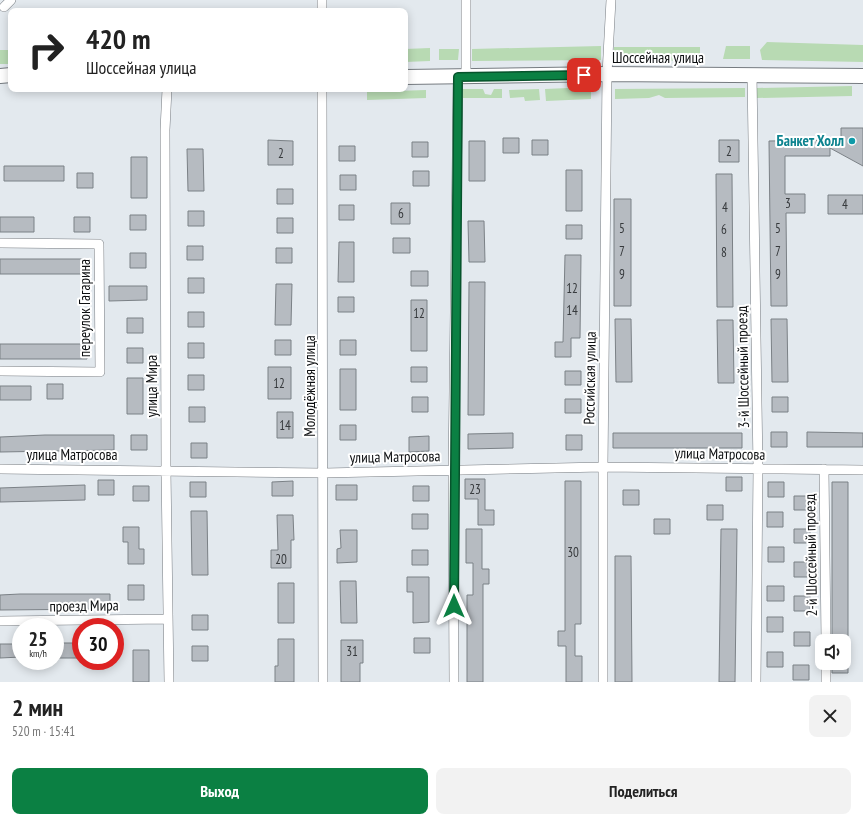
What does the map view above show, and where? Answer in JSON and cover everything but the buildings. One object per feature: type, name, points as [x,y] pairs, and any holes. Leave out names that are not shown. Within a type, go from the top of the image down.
[{"type":"main road","name":"Шоссейная улица","points":[[408,77],[607,74],[863,76]]},
{"type":"street","points":[[4,7],[11,0]]},
{"type":"street","points":[[454,682],[453,470],[462,77],[466,0]]},
{"type":"street","name":"Российская улица","points":[[603,682],[603,467],[607,74],[611,0]]},
{"type":"street","name":"3-й Шоссейный проезд","points":[[752,75],[758,468],[756,682]]},
{"type":"street","name":"улица Мира","points":[[167,92],[165,130],[166,470],[169,682]]},
{"type":"street","name":"Молодёжная улица","points":[[322,92],[324,473],[323,682]]},
{"type":"street","name":"переулок Гагарина","points":[[0,243],[99,244],[100,372],[0,371]]},
{"type":"street","name":"улица Матросова","points":[[0,469],[324,473],[603,467],[863,470]]},
{"type":"street","name":"2-й Шоссейный проезд","points":[[824,469],[826,634]]},
{"type":"street","name":"проезд Мира","points":[[0,621],[168,619]]},
{"type":"street","points":[[826,670],[826,682]]},
{"type":"green space","points":[[767,42],[863,45],[863,62],[762,60],[760,50]]},
{"type":"green space","points":[[601,46],[601,60],[472,61],[472,49]]},
{"type":"green space","points":[[726,46],[750,46],[750,59],[723,59]]},
{"type":"green space","points":[[614,47],[700,47],[700,61],[614,60]]},
{"type":"green space","points":[[430,48],[430,61],[408,62],[408,49]]},
{"type":"green space","points":[[439,49],[459,49],[458,60],[439,60]]},
{"type":"green space","points":[[0,50],[8,50],[8,64],[0,64]]},
{"type":"green space","points":[[852,86],[852,96],[757,98],[757,88]]},
{"type":"green space","points":[[591,87],[591,99],[546,101],[545,89]]},
{"type":"green space","points":[[745,88],[745,97],[665,98],[659,95],[649,98],[615,99],[615,89]]},
{"type":"green space","points":[[463,89],[483,89],[485,94],[491,95],[494,89],[502,89],[502,98],[463,98]]},
{"type":"green space","points":[[539,89],[540,100],[525,101],[524,97],[510,98],[509,90]]},
{"type":"green space","points":[[426,90],[426,98],[367,100],[367,92],[408,92],[408,91]]},
{"type":"place","name":"Банкет Холл","points":[[852,141]]},
{"type":"route","points":[[454,606],[453,470],[458,77],[584,75]]}]
